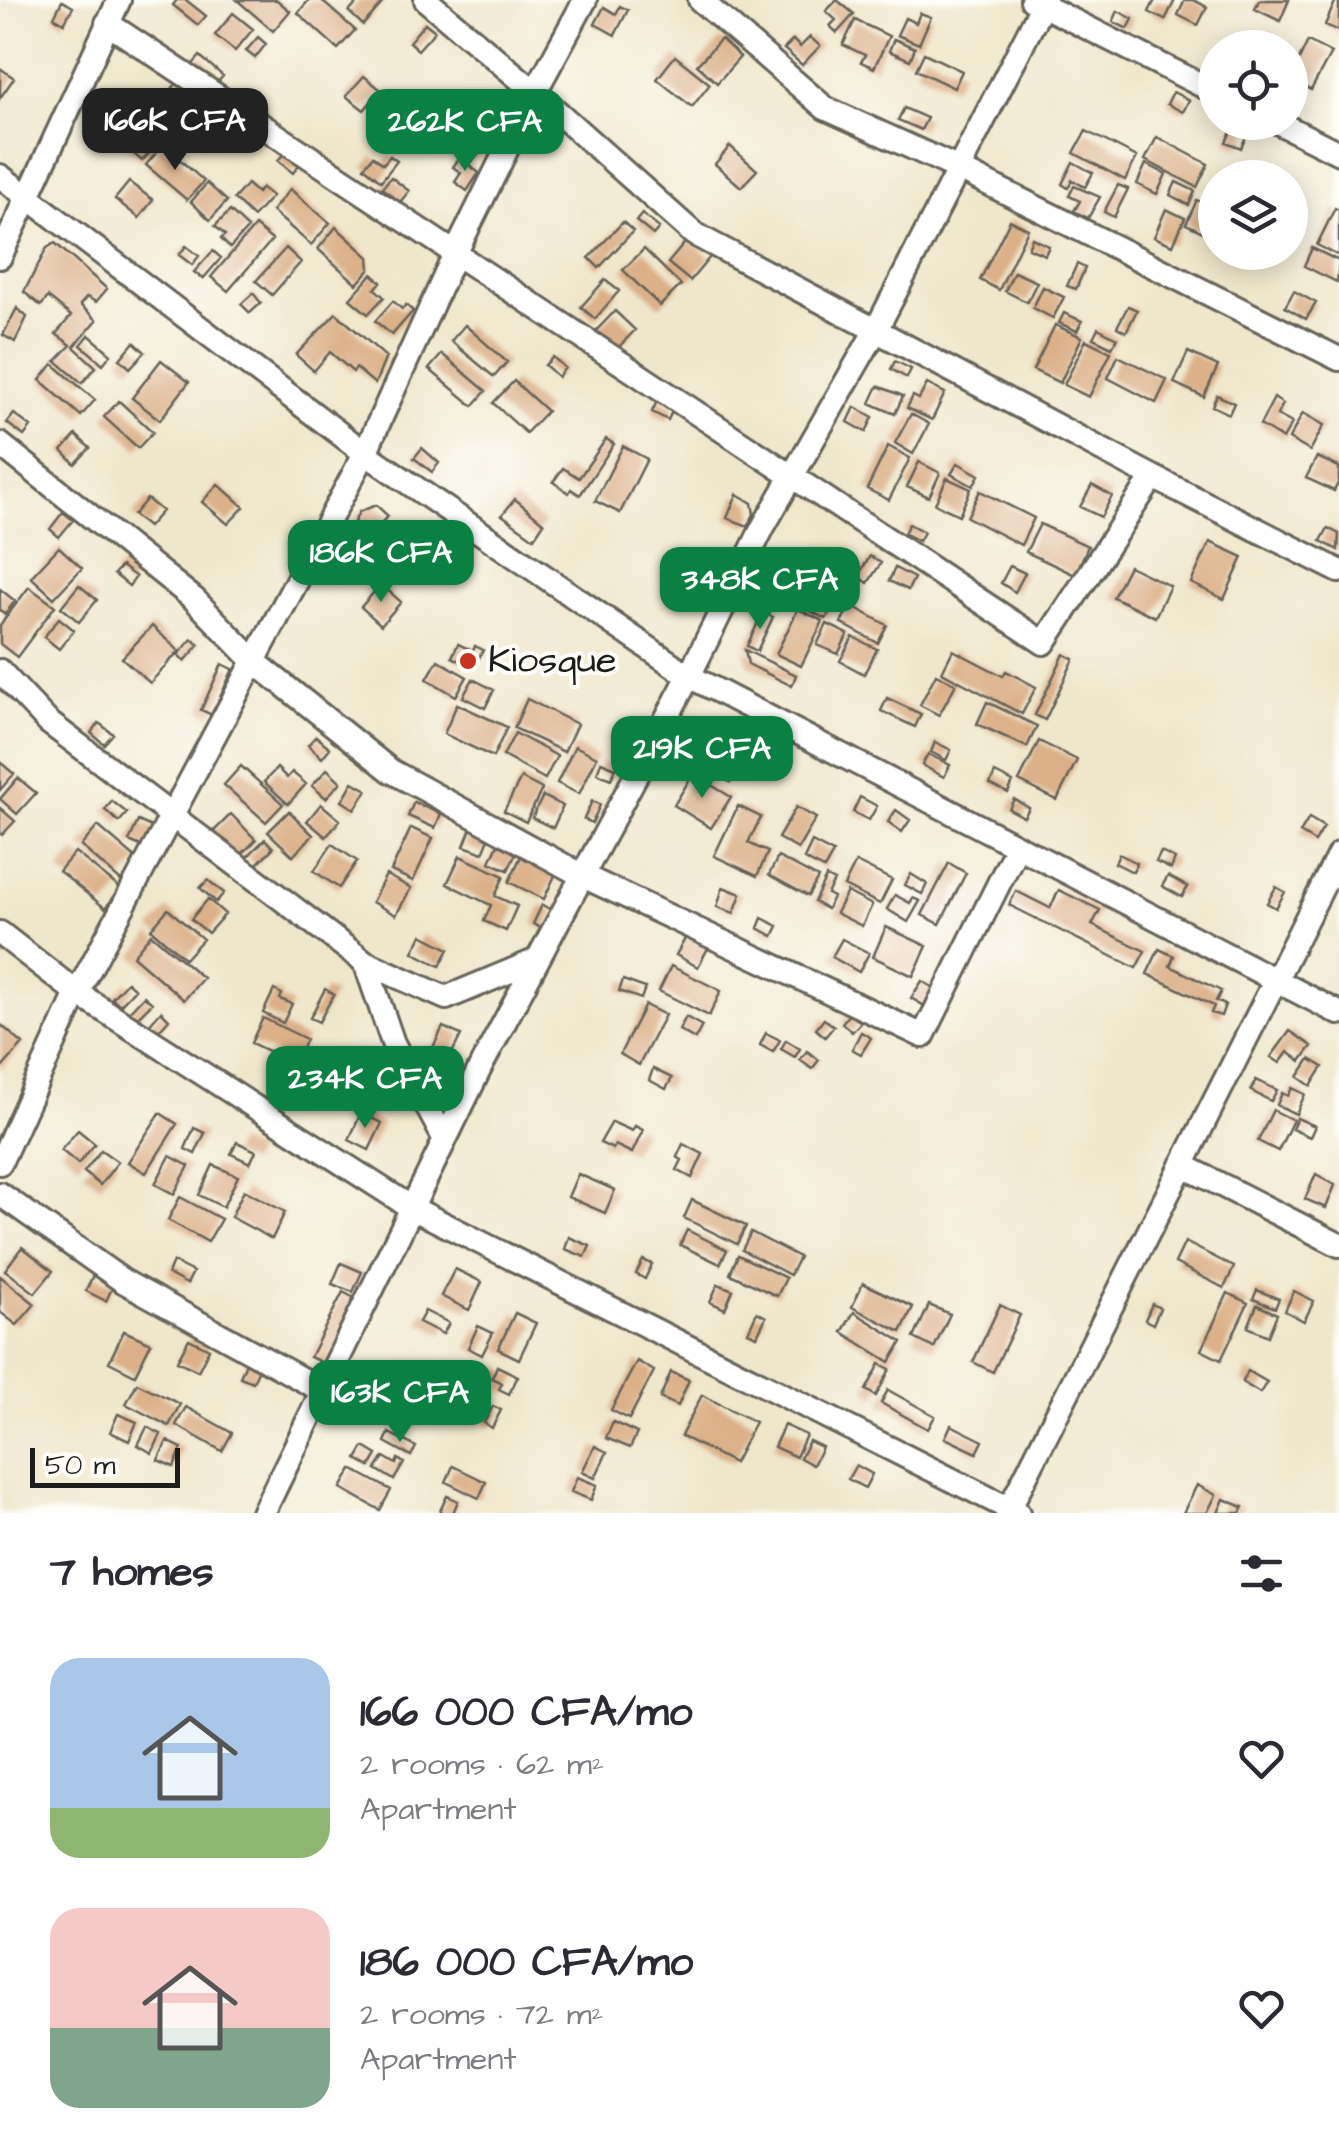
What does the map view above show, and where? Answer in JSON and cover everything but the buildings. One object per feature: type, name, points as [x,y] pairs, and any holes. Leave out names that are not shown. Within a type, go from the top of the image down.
[{"type":"street","points":[[0,258],[119,0]]},
{"type":"street","points":[[426,0],[694,234],[1339,571]]},
{"type":"street","points":[[0,1164],[77,993],[365,453],[535,92],[586,0]]},
{"type":"street","points":[[700,0],[825,108],[957,168],[1339,359]]},
{"type":"street","points":[[263,1513],[444,1140],[763,528],[876,330],[1039,2],[1198,83]]},
{"type":"street","points":[[107,23],[1044,643],[1153,477]]},
{"type":"street","points":[[1308,137],[1339,153]]},
{"type":"street","points":[[0,176],[365,453],[689,676],[1339,1014]]},
{"type":"street","points":[[0,444],[194,599],[255,662],[391,770],[582,876],[923,1036],[1017,847]]},
{"type":"street","points":[[0,672],[48,722],[365,962],[446,998],[538,960]]},
{"type":"street","points":[[0,934],[77,993],[412,1208],[1012,1512],[1339,854]]},
{"type":"street","points":[[365,962],[393,1044],[444,1140]]},
{"type":"street","points":[[1182,1165],[1339,1244]]},
{"type":"street","points":[[0,1194],[123,1281],[323,1390]]},
{"type":"place","name":"Kiosque","points":[[468,661]]}]
